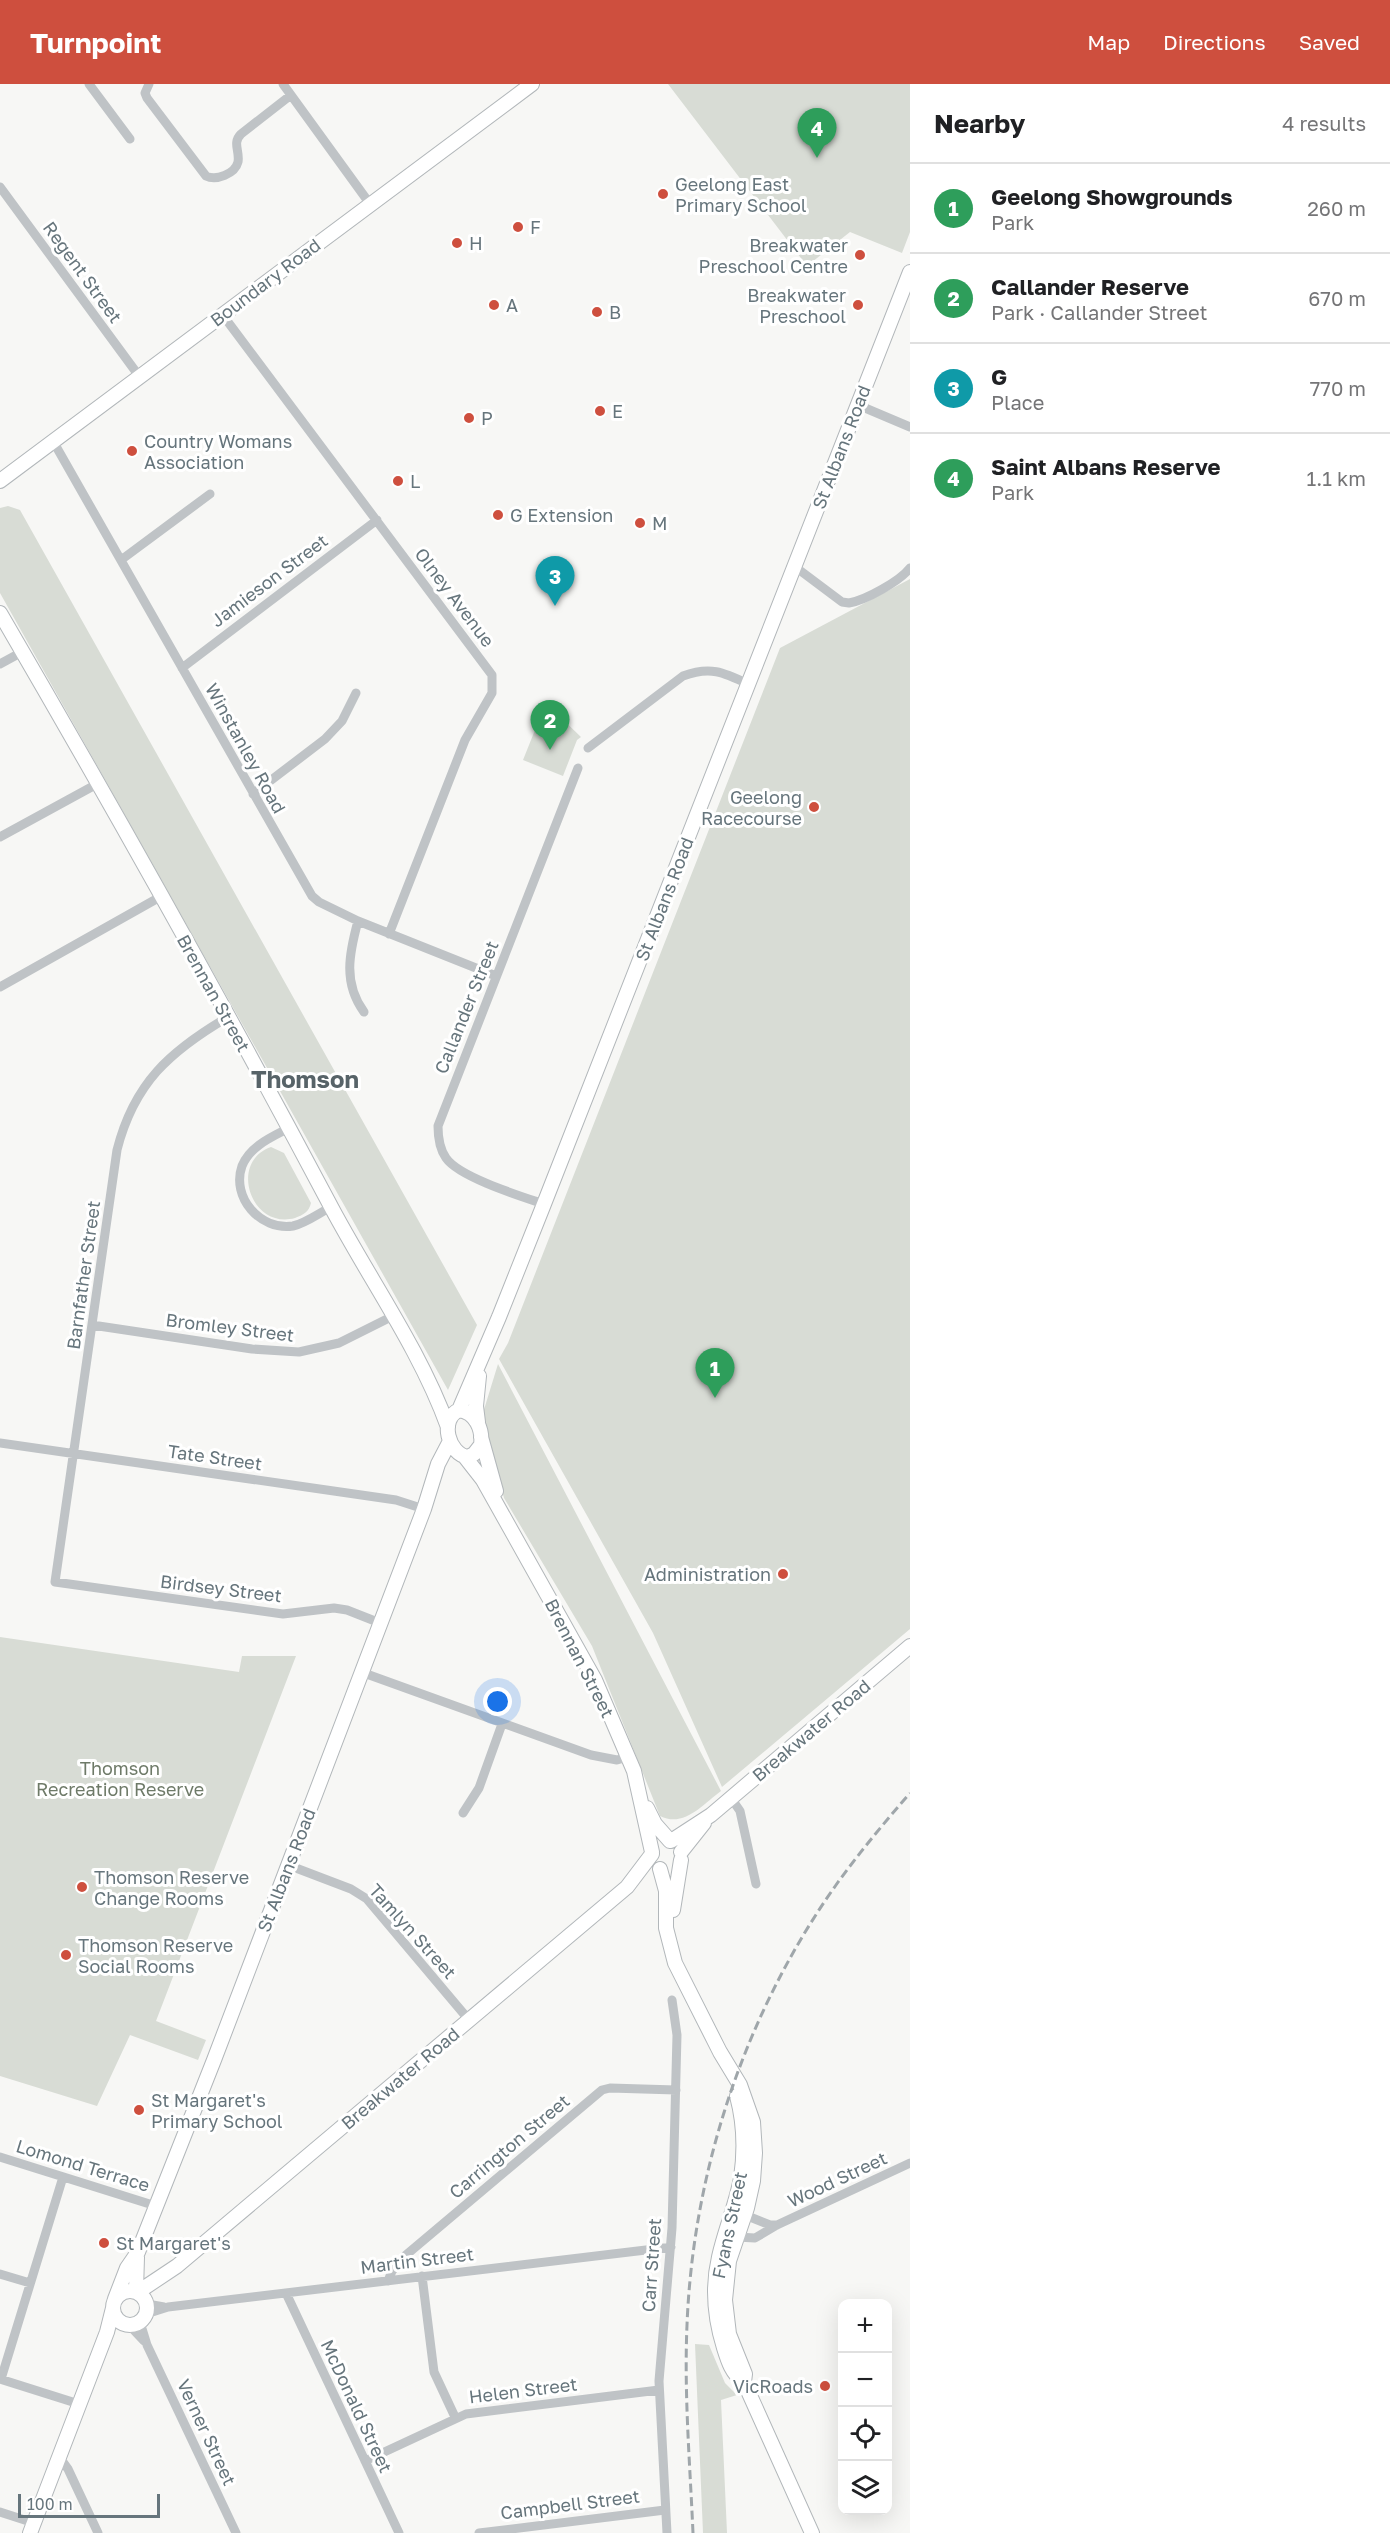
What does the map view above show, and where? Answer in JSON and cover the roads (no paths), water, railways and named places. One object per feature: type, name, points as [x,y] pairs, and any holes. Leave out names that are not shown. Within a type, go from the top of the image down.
[{"type":"street","points":[[89,84],[130,139]]},
{"type":"street","points":[[149,84],[145,93],[147,98],[206,176],[212,179],[219,178],[236,165],[237,137],[291,95]]},
{"type":"street","points":[[283,84],[370,204]]},
{"type":"street","name":"Boundary Road","points":[[0,481],[531,84]]},
{"type":"street","name":"Regent Street","points":[[0,187],[139,376]]},
{"type":"street","name":"St Albans Road","points":[[459,1410],[482,1359],[544,1204],[858,405],[907,290],[910,272]]},
{"type":"street","name":"Olney Avenue","points":[[222,314],[490,672],[494,682],[492,693],[465,740],[390,934]]},
{"type":"street","points":[[858,405],[910,427]]},
{"type":"street","name":"Winstanley Road","points":[[53,441],[312,896],[319,902],[358,921],[496,976]]},
{"type":"street","points":[[121,560],[210,494]]},
{"type":"street","name":"Jamieson Street","points":[[182,668],[376,520]]},
{"type":"street","points":[[794,566],[842,602],[849,603],[892,583],[905,575],[910,568]]},
{"type":"street","name":"Brennan Street","points":[[0,613],[228,1017],[425,1375],[449,1434]]},
{"type":"street","points":[[0,664],[22,652]]},
{"type":"street","points":[[588,748],[687,675],[714,670],[748,684]]},
{"type":"street","points":[[253,794],[325,739],[342,721],[357,693]]},
{"type":"street","name":"Callander Street","points":[[544,1204],[458,1170],[444,1156],[440,1148],[438,1126],[578,768]]},
{"type":"street","points":[[0,837],[96,784]]},
{"type":"street","points":[[0,987],[160,897]]},
{"type":"street","points":[[358,921],[348,968],[354,995],[364,1012]]},
{"type":"street","name":"Barnfather Street","points":[[55,1582],[117,1150],[123,1125],[135,1100],[159,1067],[186,1043],[228,1017]]},
{"type":"street","points":[[289,1128],[261,1143],[243,1165],[241,1189],[248,1207],[263,1220],[283,1226],[295,1226],[331,1207]]},
{"type":"street","name":"Bromley Street","points":[[92,1325],[252,1349],[298,1352],[339,1343],[393,1317]]},
{"type":"street","name":"St Albans Road","points":[[480,1431],[476,1402],[482,1359]]},
{"type":"street","name":"Brennan Street","points":[[425,1375],[459,1410]]},
{"type":"street","points":[[459,1410],[470,1413],[480,1431],[479,1448],[472,1455],[465,1457],[456,1450],[449,1434],[450,1417],[459,1410]]},
{"type":"street","name":"Brennan Street","points":[[480,1431],[508,1524]]},
{"type":"street","name":"St Albans Road","points":[[32,2528],[110,2324],[114,2303],[127,2268],[138,2252],[288,1865],[424,1509],[449,1434]]},
{"type":"street","name":"Tate Street","points":[[0,1443],[396,1500],[424,1509]]},
{"type":"street","name":"St Albans Road","points":[[431,1488],[448,1465],[465,1457]]},
{"type":"street","name":"Brennan Street","points":[[465,1457],[483,1480],[595,1680],[628,1757],[641,1796],[652,1853]]},
{"type":"street","name":"Birdsey Street","points":[[55,1582],[283,1614],[334,1608],[347,1610],[380,1623]]},
{"type":"street","name":"Breakwater Road","points":[[670,1841],[711,1815],[910,1646]]},
{"type":"street","points":[[361,1672],[591,1755],[617,1760],[628,1757]]},
{"type":"street","points":[[462,1813],[475,1798],[502,1724]]},
{"type":"street","name":"Brennan Street","points":[[641,1796],[653,1820],[670,1841]]},
{"type":"street","points":[[731,1798],[740,1809],[756,1884]]},
{"type":"street","name":"Breakwater Road","points":[[681,1856],[711,1815]]},
{"type":"street","points":[[670,1841],[677,1845],[681,1856],[672,1870],[659,1869],[654,1864],[652,1853],[661,1842],[670,1841]]},
{"type":"street","name":"Breakwater Road","points":[[627,1887],[652,1853]]},
{"type":"street","name":"Fyans Street","points":[[681,1856],[673,1917],[676,1954],[684,1983]]},
{"type":"street","name":"Tamlyn Street","points":[[288,1865],[351,1889],[367,1899],[469,2020]]},
{"type":"street","name":"Breakwater Road","points":[[139,2310],[174,2269],[627,1887],[659,1869]]},
{"type":"street","name":"Fyans Street","points":[[659,1869],[666,1891],[664,1917],[673,1958],[726,2062],[739,2101],[743,2134],[742,2169],[735,2224],[718,2265],[716,2309],[728,2359],[735,2374],[744,2382],[812,2533]]},
{"type":"street","name":"Carr Street","points":[[667,2533],[659,2390],[671,2247],[676,2090],[676,2027],[672,2000]]},
{"type":"street","name":"Carrington Street","points":[[388,2281],[392,2271],[406,2255],[602,2090],[610,2088],[676,2090]]},
{"type":"street","name":"Lomond Terrace","points":[[0,2157],[156,2206]]},
{"type":"street","name":"Wood Street","points":[[735,2224],[755,2238],[777,2225],[910,2163]]},
{"type":"street","points":[[63,2176],[0,2379],[79,2404]]},
{"type":"street","name":"Wood Street","points":[[735,2224],[777,2225]]},
{"type":"street","name":"Martin Street","points":[[139,2310],[671,2247]]},
{"type":"street","name":"St Albans Road","points":[[99,2354],[139,2310],[138,2252]]},
{"type":"street","points":[[0,2274],[30,2283]]},
{"type":"street","points":[[422,2276],[434,2372],[455,2417]]},
{"type":"street","points":[[122,2292],[139,2310],[118,2321],[114,2303],[122,2292]]},
{"type":"street","name":"McDonald Street","points":[[286,2293],[399,2533]]},
{"type":"street","name":"Verner Street","points":[[139,2310],[147,2345],[236,2533]]},
{"type":"street","name":"Helen Street","points":[[365,2461],[455,2417],[466,2414],[659,2390]]},
{"type":"street","points":[[60,2457],[98,2533]]},
{"type":"street","name":"Campbell Street","points":[[479,2533],[665,2510]]},
{"type":"street","points":[[0,2512],[32,2528]]},
{"type":"railway","points":[[693,2533],[687,2403],[687,2325],[691,2267],[700,2208],[713,2151],[730,2094],[751,2039],[776,1985],[804,1934],[836,1885],[910,1793]]},
{"type":"place","name":"Saint Albans Reserve","points":[[817,158]]},
{"type":"place","name":"Geelong East Primary School","points":[[663,194]]},
{"type":"place","name":"F","points":[[518,227]]},
{"type":"place","name":"H","points":[[457,243]]},
{"type":"place","name":"Breakwater Preschool Centre","points":[[860,255]]},
{"type":"place","name":"A","points":[[494,305]]},
{"type":"place","name":"Breakwater Preschool","points":[[858,305]]},
{"type":"place","name":"B","points":[[597,312]]},
{"type":"place","name":"E","points":[[600,411]]},
{"type":"place","name":"P","points":[[469,418]]},
{"type":"place","name":"Country Womans Association","points":[[132,451]]},
{"type":"place","name":"L","points":[[398,481]]},
{"type":"place","name":"G Extension","points":[[498,515]]},
{"type":"place","name":"M","points":[[640,523]]},
{"type":"place","name":"G","points":[[555,606]]},
{"type":"place","name":"Callander Reserve","points":[[550,750]]},
{"type":"place","name":"Geelong Racecourse","points":[[814,807]]},
{"type":"place","name":"Geelong Showgrounds","points":[[715,1398]]},
{"type":"place","name":"Administration","points":[[783,1574]]},
{"type":"place","name":"Thomson Reserve Change Rooms","points":[[82,1887]]},
{"type":"place","name":"Thomson Reserve Social Rooms","points":[[66,1955]]},
{"type":"place","name":"St Margaret's Primary School","points":[[139,2110]]},
{"type":"place","name":"St Margaret's","points":[[104,2243]]},
{"type":"place","name":"VicRoads","points":[[825,2386]]},
{"type":"district","name":"Thomson","points":[[305,1078]]},
{"type":"park label","name":"Thomson Recreation Reserve","points":[[120,1778]]}]
